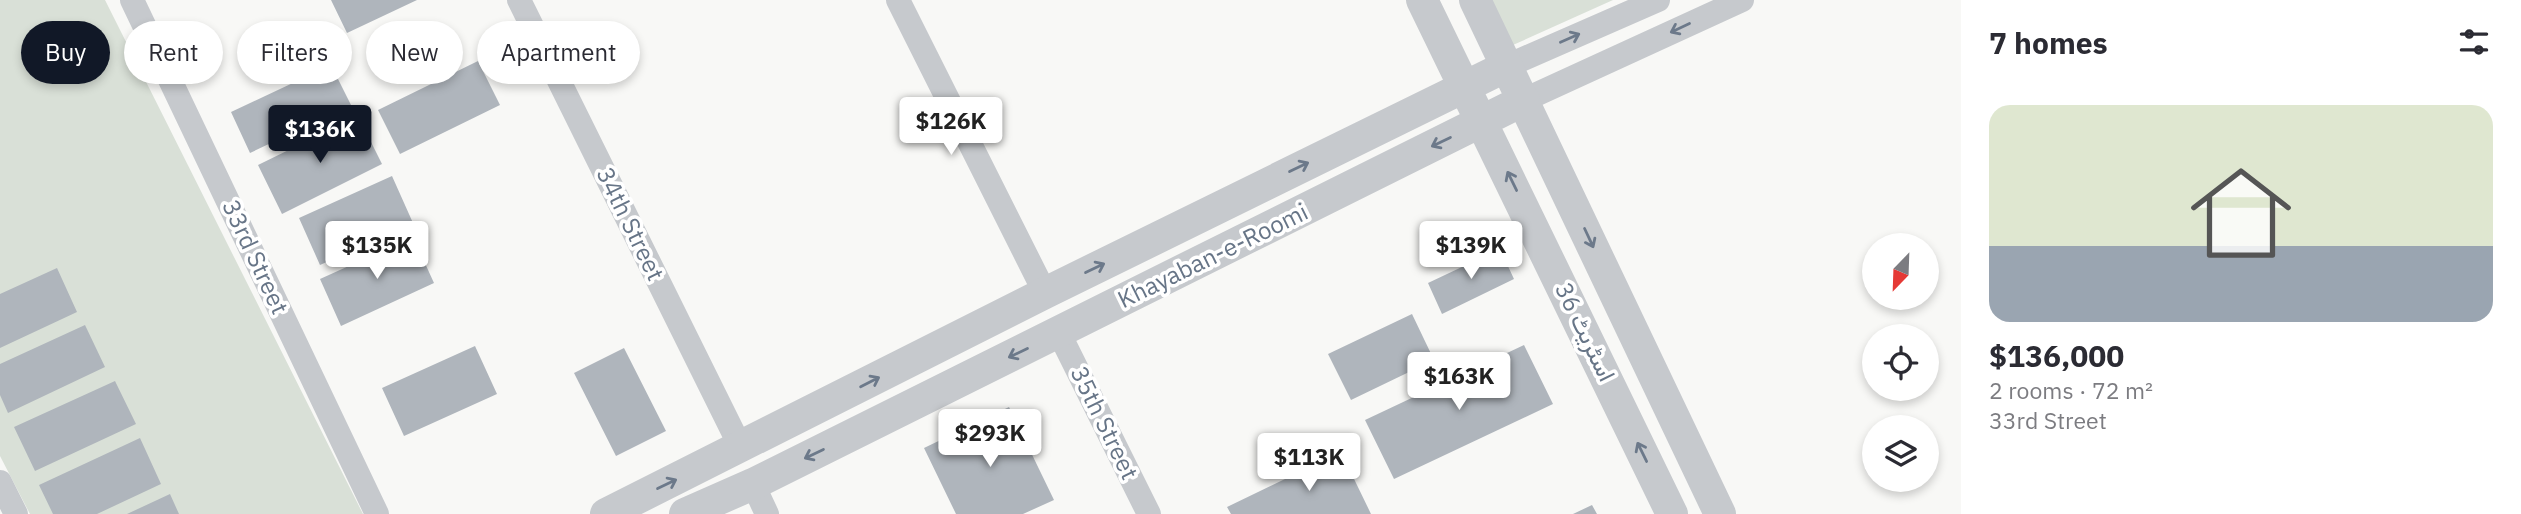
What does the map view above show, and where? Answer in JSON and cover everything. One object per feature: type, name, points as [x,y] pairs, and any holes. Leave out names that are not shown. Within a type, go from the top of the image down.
[{"type":"street","name":"33rd Street","points":[[132,0],[377,514]]},
{"type":"street","name":"34th Street","points":[[519,0],[741,448]]},
{"type":"street","points":[[898,0],[1045,293]]},
{"type":"street","name":"اسٹریٹ 36","points":[[1422,0],[1672,514]]},
{"type":"street","name":"اسٹریٹ 36","points":[[1475,0],[1720,514]]},
{"type":"street","name":"Khayaban-e-Roomi","points":[[606,514],[1464,86],[1658,0]]},
{"type":"street","name":"Khayaban-e-Roomi","points":[[685,514],[753,484],[1524,100],[1742,0]]},
{"type":"street","name":"35th Street","points":[[1059,332],[1149,514]]},
{"type":"street","points":[[0,482],[16,514]]},
{"type":"street","points":[[753,484],[767,514]]},
{"type":"shaded area","points":[[0,0],[105,0],[124,38],[124,84],[147,84],[363,514],[30,514],[0,456]]},
{"type":"shaded area","points":[[1491,0],[1613,0],[1513,45]]},
{"type":"building","points":[[331,0],[417,0],[372,21],[366,21],[366,24],[352,31],[352,21],[341,21]]},
{"type":"building","points":[[477,61],[477,84],[490,84],[500,105],[400,154],[378,110],[431,84],[463,84],[463,68]]},
{"type":"building","points":[[291,84],[340,84],[351,105],[250,153],[231,112]]},
{"type":"building","points":[[358,116],[382,164],[282,214],[258,165]]},
{"type":"building","points":[[392,176],[413,223],[320,265],[299,218]]},
{"type":"building","points":[[413,237],[434,283],[341,326],[320,279]]},
{"type":"building","points":[[1500,249],[1514,279],[1442,314],[1428,283]]},
{"type":"building","points":[[57,268],[77,312],[0,348],[0,294]]},
{"type":"building","points":[[1412,314],[1434,360],[1351,400],[1328,354]]},
{"type":"building","points":[[85,325],[105,367],[8,413],[0,395],[0,364]]},
{"type":"building","points":[[1524,345],[1553,404],[1394,479],[1365,420]]},
{"type":"building","points":[[475,346],[497,394],[404,436],[382,388]]},
{"type":"building","points":[[624,348],[666,431],[616,456],[574,373]]},
{"type":"building","points":[[115,381],[136,424],[35,471],[14,427]]},
{"type":"building","points":[[1009,407],[1054,500],[1023,514],[956,514],[924,448]]},
{"type":"building","points":[[140,438],[161,484],[97,514],[53,514],[39,485]]},
{"type":"building","points":[[1341,452],[1371,514],[1231,514],[1227,507]]},
{"type":"building","points":[[170,494],[179,514],[127,514]]},
{"type":"building","points":[[1592,505],[1597,514],[1573,514]]}]
